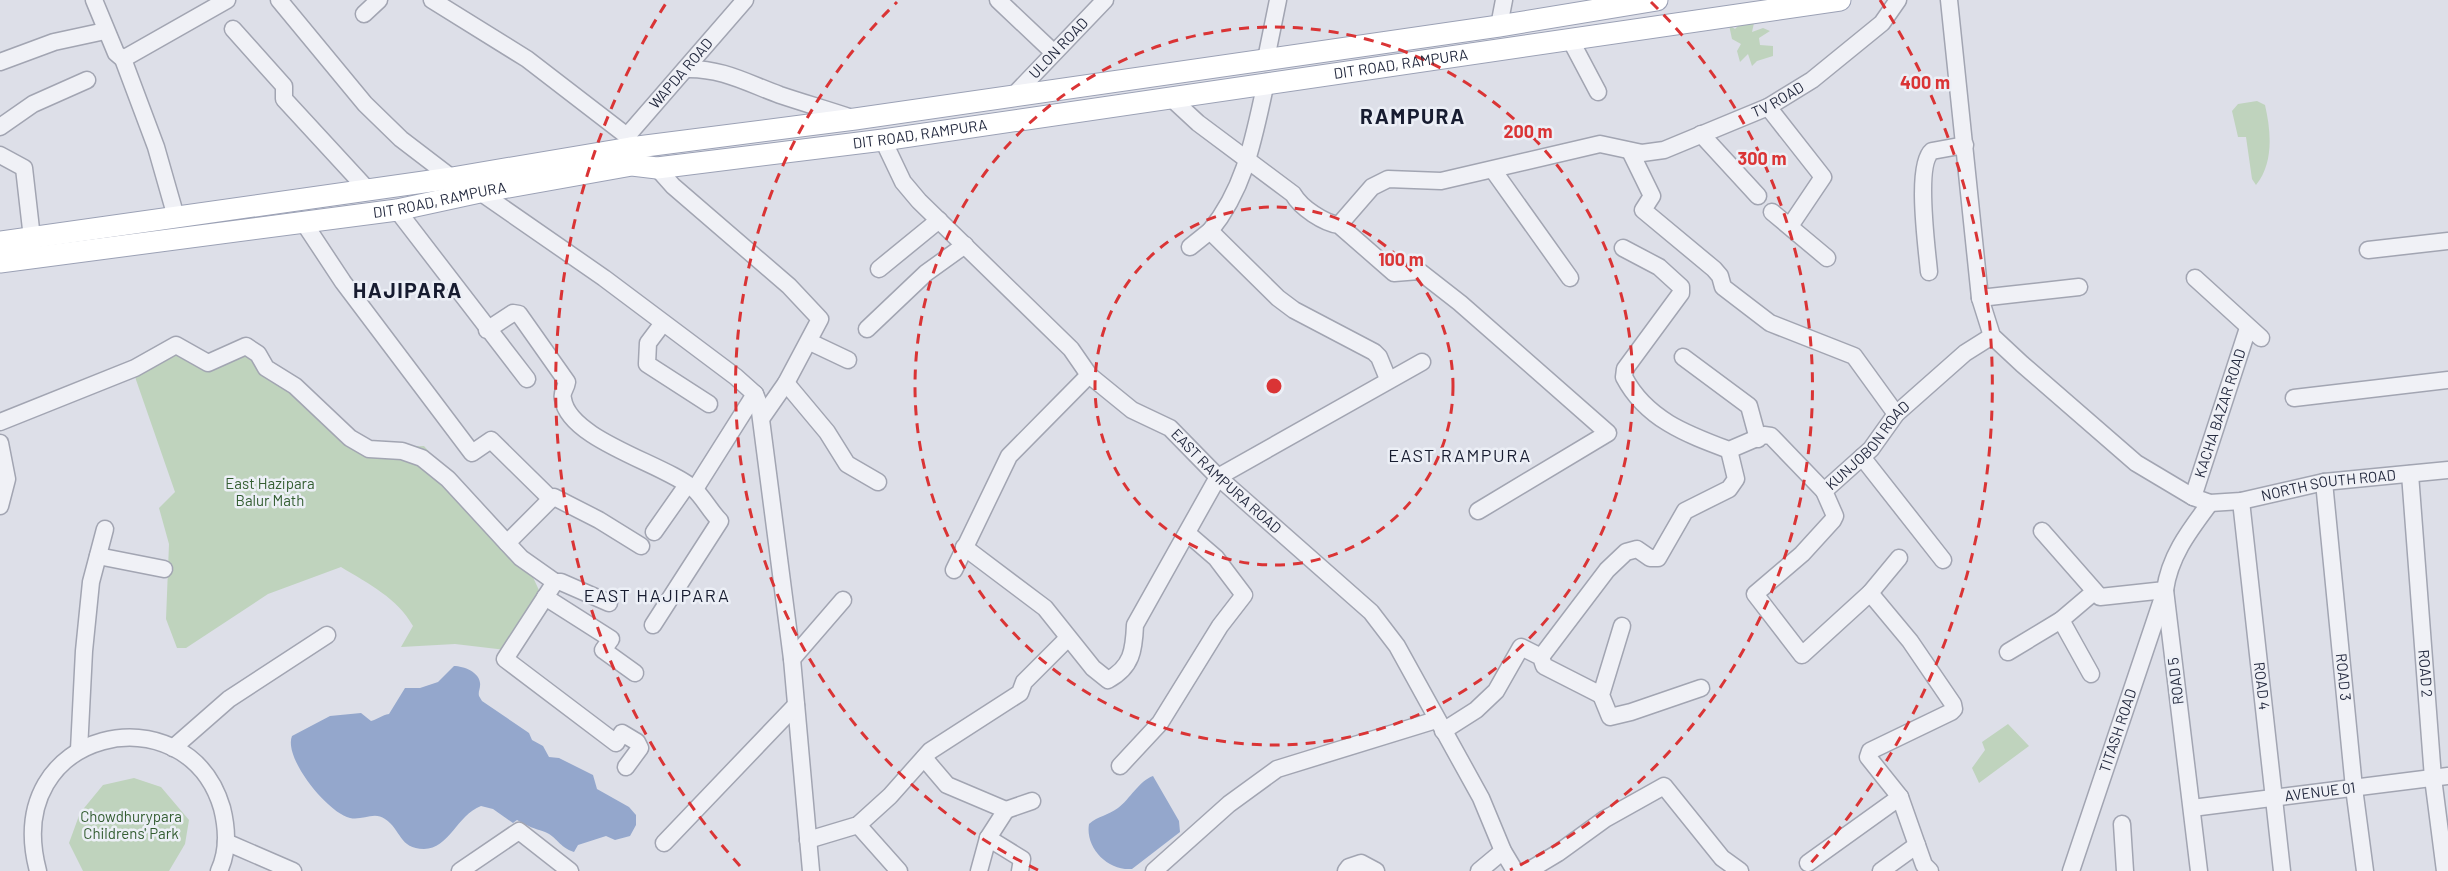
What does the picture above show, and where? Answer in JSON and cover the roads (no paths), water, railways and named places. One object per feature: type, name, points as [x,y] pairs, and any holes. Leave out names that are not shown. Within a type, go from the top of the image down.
[{"type":"main road","name":"DIT ROAD, RAMPURA","points":[[0,242],[1499,26],[1657,0]]},
{"type":"main road","name":"DIT ROAD, RAMPURA","points":[[0,262],[397,210],[480,192],[630,150],[657,168],[883,140],[1293,78],[1570,41],[1840,0]]},
{"type":"main road","points":[[1289,55],[1293,78]]},
{"type":"street","points":[[94,0],[105,31],[116,53],[123,59],[156,147],[177,217]]},
{"type":"street","points":[[123,59],[226,0]]},
{"type":"street","points":[[279,0],[365,104],[401,139],[452,178]]},
{"type":"street","points":[[364,14],[379,0]]},
{"type":"street","points":[[432,0],[451,5],[527,59],[630,150]]},
{"type":"street","name":"WAPDA ROAD","points":[[630,150],[686,69],[745,0]]},
{"type":"street","points":[[998,0],[1053,52]]},
{"type":"street","points":[[1266,59],[1278,0]]},
{"type":"street","points":[[1499,26],[1504,0]]},
{"type":"street","name":"TV ROAD","points":[[1339,225],[1372,187],[1388,179],[1441,181],[1587,146],[1613,145],[1642,153],[1664,150],[1768,107],[1812,80],[1882,23],[1898,0]]},
{"type":"street","points":[[1949,0],[1980,298],[1992,336],[2136,463],[2193,497],[2210,503]]},
{"type":"street","name":"ULON ROAD","points":[[1013,96],[1096,3]]},
{"type":"street","points":[[233,29],[284,86],[284,99],[366,188]]},
{"type":"street","points":[[0,62],[54,42],[105,31]]},
{"type":"street","points":[[1570,41],[1598,92]]},
{"type":"street","points":[[686,69],[704,68],[733,74],[778,94],[855,119]]},
{"type":"street","points":[[0,127],[33,104],[87,80]]},
{"type":"street","points":[[1190,247],[1210,231],[1230,202],[1249,162],[1266,82]]},
{"type":"street","points":[[1171,98],[1198,123],[1293,194],[1297,200],[1329,224],[1339,225],[1394,273],[1419,271],[1460,303],[1608,433],[1478,511]]},
{"type":"street","points":[[1768,107],[1823,177],[1790,226]]},
{"type":"street","points":[[1701,134],[1758,196]]},
{"type":"street","name":"EAST RAMPURA ROAD","points":[[883,140],[903,182],[1071,349],[1089,375],[1132,410],[1170,428],[1186,448],[1371,612],[1397,646],[1481,798],[1503,852],[1515,871]]},
{"type":"street","points":[[1929,272],[1924,222],[1924,161],[1932,151],[1965,145]]},
{"type":"street","points":[[1630,151],[1652,196],[1643,210],[1714,269],[1723,287],[1770,323],[1854,356],[1896,414]]},
{"type":"street","points":[[0,155],[24,168],[32,238]]},
{"type":"street","points":[[657,168],[673,186],[789,286],[820,319],[810,342],[786,383],[762,416]]},
{"type":"street","points":[[1493,170],[1570,278]]},
{"type":"street","points":[[480,192],[663,323],[736,377],[755,394],[762,416],[792,658],[811,871]]},
{"type":"street","points":[[397,210],[487,330],[527,379]]},
{"type":"street","points":[[1772,212],[1827,258]]},
{"type":"street","points":[[879,269],[939,220]]},
{"type":"street","points":[[304,223],[343,282],[472,453],[491,440],[551,499]]},
{"type":"street","points":[[1210,231],[1286,304],[1374,352],[1379,357],[1388,379]]},
{"type":"street","points":[[2368,250],[2448,241]]},
{"type":"street","points":[[867,329],[926,273],[964,245]]},
{"type":"street","points":[[1623,248],[1659,267],[1677,282],[1681,293],[1625,369],[1624,377],[1627,383],[1657,418],[1692,436],[1729,450],[1764,435],[1771,436],[1824,491]]},
{"type":"street","name":"KACHA BAZAR ROAD","points":[[2193,497],[2255,333],[2194,278]]},
{"type":"street","points":[[1980,298],[2079,287]]},
{"type":"street","points":[[487,330],[513,313],[519,314],[567,382],[562,401],[573,417],[585,429],[618,450],[654,465],[691,487],[707,509],[720,521],[653,626]]},
{"type":"street","points":[[663,323],[648,344],[647,364],[709,404]]},
{"type":"street","name":"KUNJOBON ROAD","points":[[1870,593],[1802,655],[1755,594],[1802,554],[1833,520],[1835,516],[1824,491],[1862,457],[1896,414],[1965,353],[1992,336]]},
{"type":"street","points":[[810,342],[848,360]]},
{"type":"street","points":[[0,422],[135,368],[176,345],[208,363],[246,346],[258,354],[266,368],[295,386],[350,438],[369,448],[411,452],[422,458],[448,479],[521,558],[555,582],[561,582],[609,603]]},
{"type":"street","points":[[1683,357],[1749,405],[1758,439]]},
{"type":"street","points":[[963,547],[1045,608],[1100,675],[1108,680],[1118,675],[1134,651],[1135,625],[1218,477],[1388,379],[1422,362]]},
{"type":"street","points":[[954,570],[963,547],[1009,456],[1089,375]]},
{"type":"street","points":[[2294,398],[2448,380]]},
{"type":"street","points":[[786,383],[827,432],[847,464],[878,482]]},
{"type":"street","points":[[654,532],[691,487],[755,394]]},
{"type":"street","points":[[0,443],[7,479],[0,506]]},
{"type":"street","points":[[1541,657],[1607,570],[1626,552],[1636,549],[1650,558],[1658,558],[1685,511],[1729,489],[1736,479],[1729,450]]},
{"type":"street","points":[[1862,457],[1943,560]]},
{"type":"street","name":"NORTH SOUTH ROAD","points":[[2210,503],[2241,501],[2324,482],[2448,471]]},
{"type":"street","name":"ROAD 2","points":[[2410,474],[2440,777],[2445,871]]},
{"type":"street","name":"ROAD 3","points":[[2324,482],[2354,788],[2365,871]]},
{"type":"street","points":[[507,543],[554,497],[599,520],[641,546]]},
{"type":"street","name":"ROAD 4","points":[[2241,501],[2282,871]]},
{"type":"street","name":"ROAD 5","points":[[2199,871],[2165,590],[2167,576],[2177,549],[2210,503]]},
{"type":"street","points":[[80,750],[84,651],[91,582],[105,530]]},
{"type":"street","points":[[2042,531],[2100,597],[2165,590]]},
{"type":"street","points":[[1120,766],[1160,723],[1187,683],[1220,626],[1244,595],[1216,558],[1187,533]]},
{"type":"street","points":[[98,556],[164,569]]},
{"type":"street","points":[[1899,558],[1870,593],[1910,641],[1954,709],[1870,751],[1868,757],[1900,797],[1924,865],[1930,871]]},
{"type":"street","points":[[555,582],[505,659],[616,743],[622,733],[637,742],[640,748],[626,767]]},
{"type":"street","name":"TITASH ROAD","points":[[2071,871],[2157,608],[2165,590]]},
{"type":"street","points":[[2008,652],[2061,620],[2094,592]]},
{"type":"street","points":[[545,597],[611,639],[603,650],[635,673]]},
{"type":"street","points":[[792,658],[843,600]]},
{"type":"street","points":[[2061,620],[2091,674]]},
{"type":"street","points":[[1622,626],[1601,695],[1610,717],[1701,688]]},
{"type":"street","points":[[173,748],[229,699],[327,636]]},
{"type":"street","points":[[808,840],[858,825],[890,796],[930,751],[1020,693],[1024,682],[1068,638]]},
{"type":"street","points":[[1154,871],[1228,804],[1277,769],[1439,725],[1476,710],[1496,691],[1521,647],[1541,657],[1544,666],[1601,695]]},
{"type":"street","points":[[664,843],[796,705]]},
{"type":"street","points":[[38,871],[32,849],[31,826],[36,803],[46,782],[61,764],[80,750],[102,741],[126,737],[150,740],[173,748],[192,761],[207,777],[219,797],[225,819],[226,842],[219,871]]},
{"type":"street","points":[[924,758],[947,785],[1006,810]]},
{"type":"street","name":"AVENUE 01","points":[[2192,808],[2274,800],[2440,777]]},
{"type":"street","points":[[1528,871],[1558,854],[1605,819],[1664,786],[1722,858],[1740,871]]},
{"type":"street","points":[[1808,863],[1900,797]]},
{"type":"street","points":[[979,871],[988,838],[1006,810],[1032,801]]},
{"type":"street","points":[[2122,824],[2125,871]]},
{"type":"street","points":[[858,825],[899,871]]},
{"type":"street","points":[[459,871],[519,831],[570,871]]},
{"type":"street","points":[[988,838],[1023,859],[1020,871]]},
{"type":"street","points":[[226,842],[293,871]]},
{"type":"street","points":[[1881,871],[1917,845]]},
{"type":"street","points":[[1479,871],[1503,852]]},
{"type":"street","points":[[1346,871],[1349,867],[1360,863],[1376,871]]},
{"type":"water","points":[[454,666],[463,667],[475,674],[480,681],[479,695],[482,701],[529,733],[532,740],[543,746],[549,757],[559,758],[593,775],[597,789],[629,807],[636,815],[636,825],[630,836],[615,840],[606,836],[578,845],[574,852],[545,832],[517,820],[513,823],[493,809],[481,806],[465,817],[440,844],[424,849],[410,846],[390,823],[381,817],[350,818],[330,806],[309,783],[301,770],[291,746],[292,736],[330,716],[361,713],[371,721],[389,714],[405,688],[420,688],[438,682]]},
{"type":"water","points":[[1153,776],[1179,821],[1180,832],[1132,869],[1114,866],[1106,862],[1094,849],[1089,824],[1118,808],[1143,782]]},
{"type":"district","name":"RAMPURA","points":[[1413,117]]},
{"type":"district","name":"HAJIPARA","points":[[408,291]]},
{"type":"district","name":"EAST RAMPURA","points":[[1460,456]]},
{"type":"district","name":"EAST HAJIPARA","points":[[657,596]]},
{"type":"park label","name":"East Hazipara Balur Math","points":[[270,492]]},
{"type":"park label","name":"Chowdhurypara Childrens' Park","points":[[131,826]]}]
